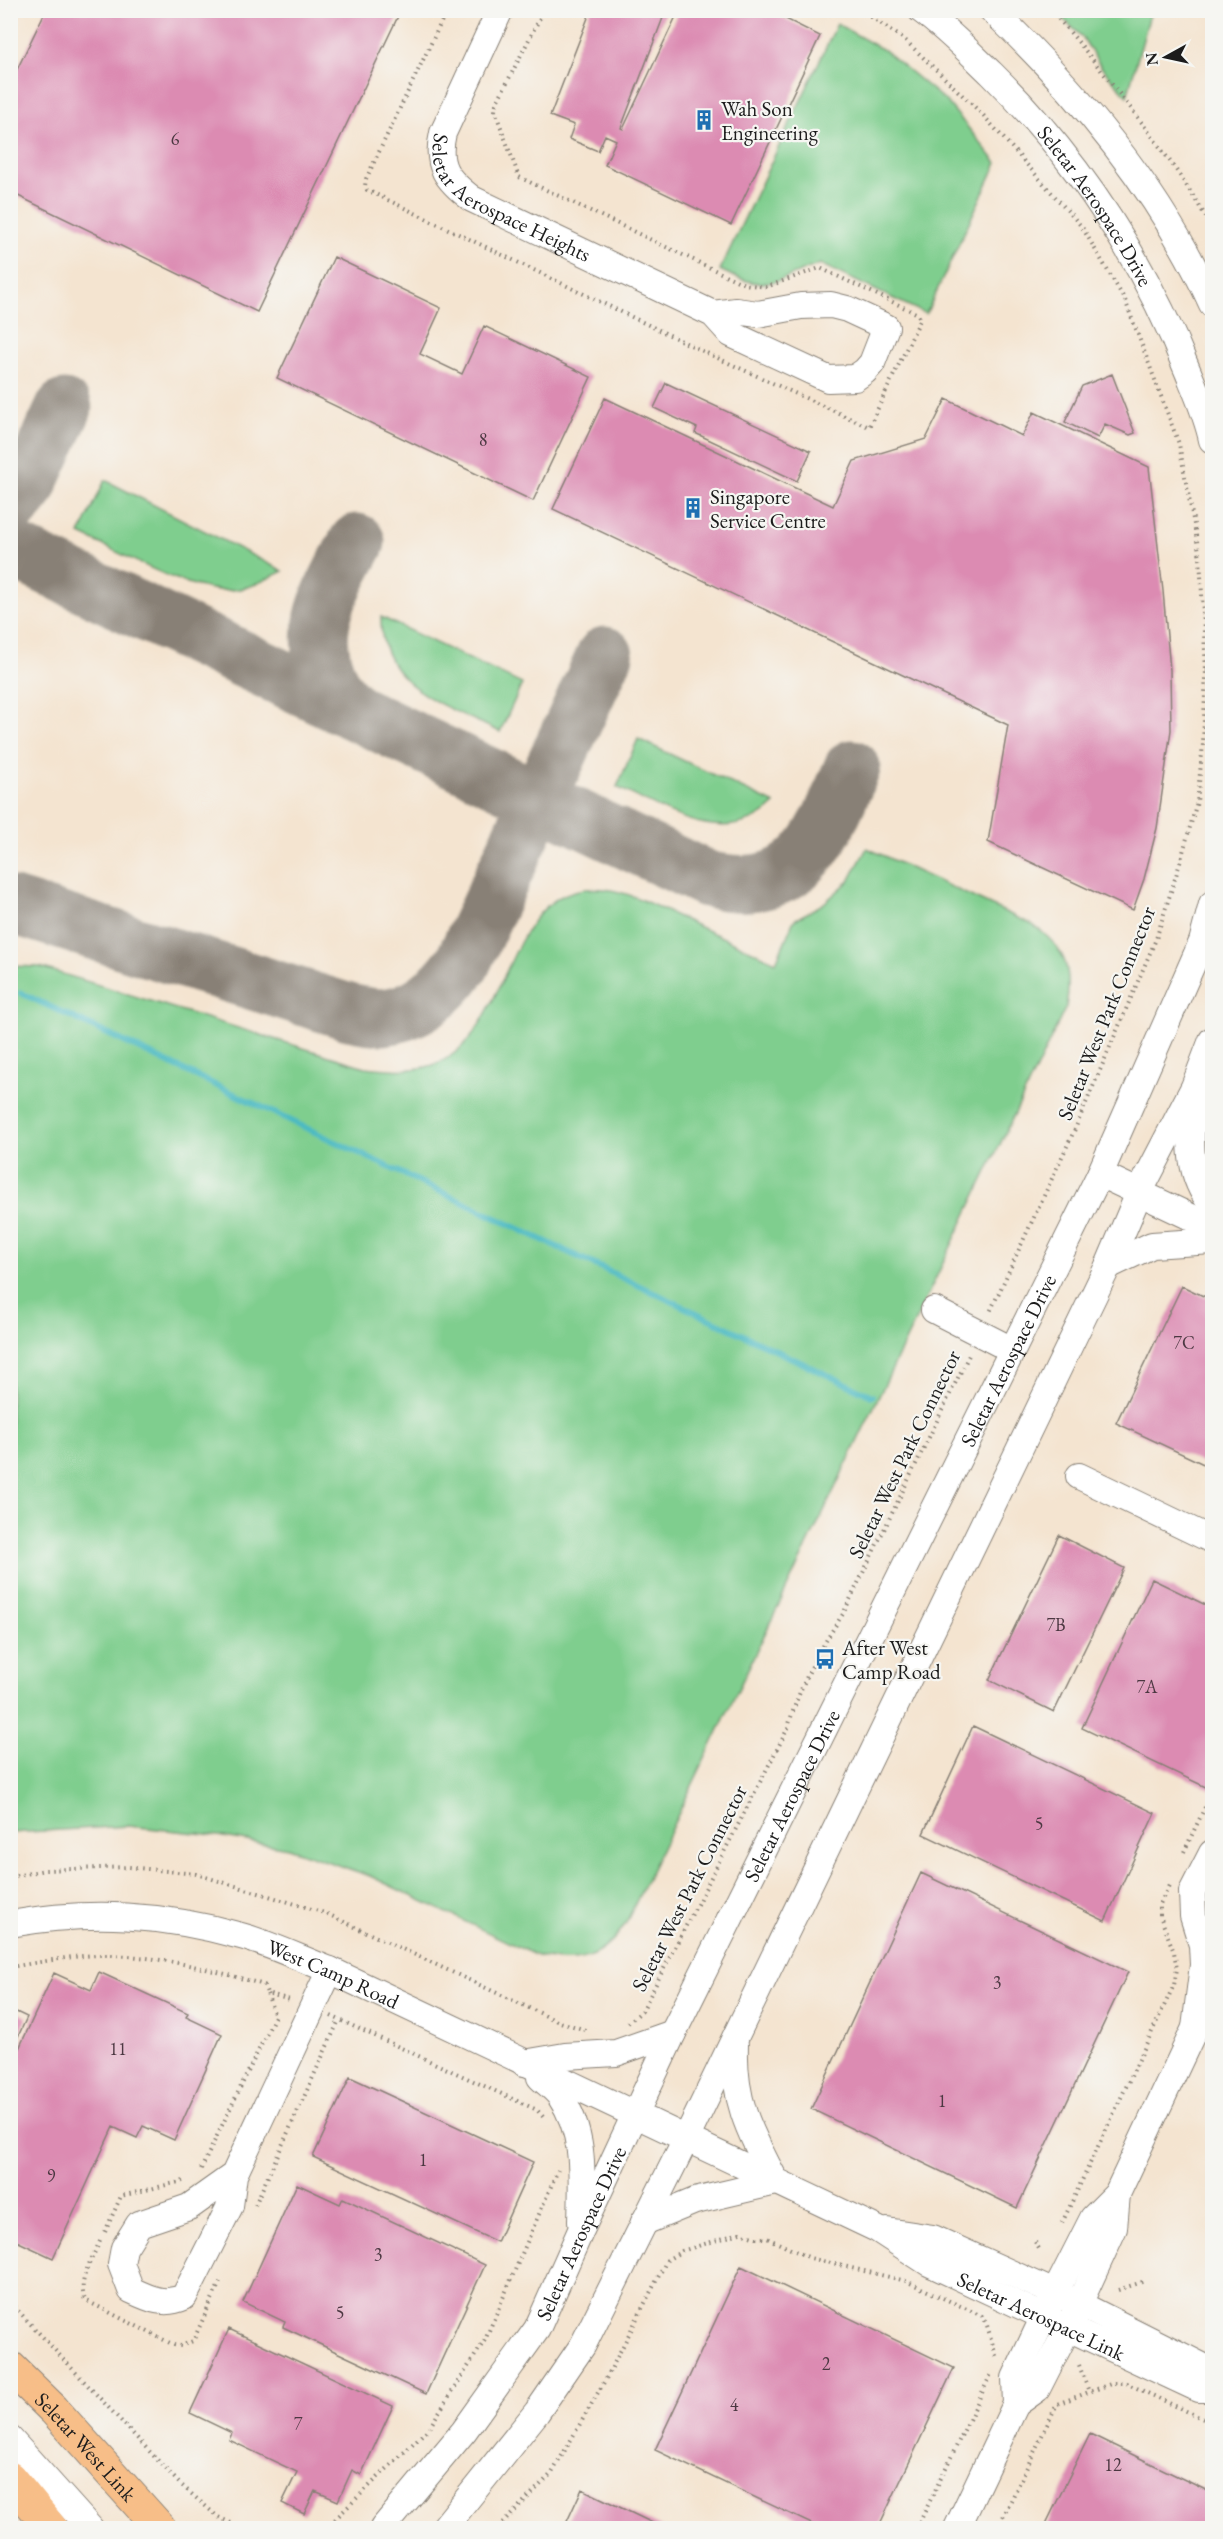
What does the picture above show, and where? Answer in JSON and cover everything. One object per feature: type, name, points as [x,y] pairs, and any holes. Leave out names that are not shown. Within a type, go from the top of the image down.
[{"type":"main road","name":"Seletar West Link","points":[[10,2367],[54,2410],[155,2524]]},
{"type":"main road","points":[[10,2478],[51,2529]]},
{"type":"main road","points":[[155,2524],[183,2529]]},
{"type":"street","name":"Seletar Aerospace Heights","points":[[500,10],[443,133],[440,146],[444,171],[454,185],[472,199],[713,314],[731,334],[828,379],[855,378],[865,371],[872,363],[885,327],[847,309],[831,305],[801,306],[758,314],[736,311],[713,314]]},
{"type":"street","name":"Seletar Aerospace Drive","points":[[921,10],[948,31],[1019,100],[1074,164],[1127,244],[1170,328],[1212,440]]},
{"type":"street","points":[[992,10],[1036,52],[1115,142],[1172,227],[1212,304]]},
{"type":"street","name":"Seletar Aerospace Drive","points":[[383,2529],[464,2431],[537,2329],[673,2033],[1100,1174],[1202,942],[1212,904]]},
{"type":"street","points":[[444,2529],[537,2412],[583,2345],[686,2139],[1108,1266],[1139,1193],[1194,1087],[1212,1040]]},
{"type":"street","points":[[1194,1087],[1192,1167],[1202,1191],[1212,1205]]},
{"type":"street","points":[[1100,1174],[1212,1227]]},
{"type":"street","points":[[1108,1266],[1152,1245],[1212,1241]]},
{"type":"street","points":[[934,1310],[1012,1350]]},
{"type":"street","points":[[1079,1476],[1212,1540]]},
{"type":"street","points":[[1195,2028],[1203,1965],[1202,1945],[1193,1916],[1192,1892],[1212,1852]]},
{"type":"street","name":"West Camp Road","points":[[10,1924],[93,1914],[163,1918],[242,1936],[330,1970],[635,2115]]},
{"type":"street","points":[[234,2175],[189,2207],[138,2224],[124,2248],[121,2264],[131,2290],[153,2301],[175,2301],[184,2297],[230,2206],[234,2175],[330,1970]]},
{"type":"street","points":[[1016,2404],[1037,2389],[1068,2328],[1114,2228],[1117,2194],[1195,2028],[1212,2008]]},
{"type":"street","points":[[524,2063],[565,2056],[616,2053],[673,2033]]},
{"type":"street","points":[[644,2222],[695,2201],[776,2182],[747,2127],[738,2096],[734,2070],[735,2038]]},
{"type":"street","points":[[524,2063],[559,2095],[579,2136],[582,2164],[581,2230]]},
{"type":"street","name":"Seletar Aerospace Link","points":[[635,2115],[878,2229],[929,2263],[1044,2318],[1199,2389],[1212,2389]]},
{"type":"street","points":[[957,2529],[1016,2404],[1015,2378],[1093,2217],[1117,2194]]},
{"type":"street","name":"Seletar Aerospace Link","points":[[878,2229],[933,2238],[1056,2293],[1212,2371]]},
{"type":"street","points":[[10,2439],[90,2529]]},
{"type":"path","points":[[544,10],[496,104],[495,111],[519,177],[744,284],[766,286],[820,268],[918,314],[920,320]]},
{"type":"path","name":"Seletar West Park Connector","points":[[624,2025],[642,2011],[788,1728],[797,1697],[819,1650],[843,1614],[979,1334],[1075,1129],[1156,939],[1197,802],[1206,670],[1200,557],[1187,476],[1179,444],[1125,300],[1082,227],[983,115],[905,40],[861,10]]},
{"type":"path","points":[[1050,10],[1076,38],[1162,150],[1212,228]]},
{"type":"path","points":[[1206,670],[1212,670]]},
{"type":"path","points":[[1212,723],[1212,730]]},
{"type":"path","points":[[1182,1856],[1206,1805],[1212,1808]]},
{"type":"path","points":[[10,1877],[45,1870],[129,1867],[196,1874],[325,1913],[557,2021],[576,2029],[596,2031]]},
{"type":"path","points":[[1061,2225],[1174,1985],[1177,1969],[1174,1952],[1160,1916],[1160,1904],[1173,1875]]},
{"type":"path","points":[[326,2529],[429,2428],[485,2340],[561,2164]]},
{"type":"path","points":[[498,2529],[552,2473],[607,2377],[667,2260],[720,2238],[740,2233],[756,2238],[767,2238],[810,2258],[906,2281],[982,2316],[986,2322],[997,2361]]},
{"type":"path","points":[[1035,2242],[1041,2252]]},
{"type":"path","points":[[1118,2290],[1145,2281]]},
{"type":"path","points":[[10,2302],[179,2483],[218,2517],[242,2529]]},
{"type":"path","points":[[1079,2365],[1089,2392]]},
{"type":"path","points":[[917,2529],[993,2370]]},
{"type":"path","points":[[998,2529],[1057,2404],[1113,2383],[1126,2383],[1212,2423]]},
{"type":"green space","points":[[1055,11],[1151,11],[1127,96],[1101,67],[1083,38]]},
{"type":"green space","points":[[837,24],[884,50],[948,103],[997,163],[926,314],[820,264],[781,280],[760,283],[749,282],[720,270]]},
{"type":"green space","points":[[105,480],[283,571],[245,588],[215,589],[176,579],[80,534]]},
{"type":"green space","points":[[381,617],[522,684],[500,732],[430,698],[400,674],[383,640]]},
{"type":"green space","points":[[638,739],[775,804],[756,818],[737,825],[717,826],[696,822],[656,806],[617,787]]},
{"type":"green space","points":[[867,848],[1033,925],[1053,942],[1064,960],[1068,981],[1066,1007],[626,1923],[617,1935],[608,1945],[588,1957],[577,1960],[552,1959],[537,1956],[370,1876],[288,1848],[206,1834],[128,1826],[11,1833],[10,966],[40,967],[365,1067],[402,1070],[421,1068],[438,1063],[463,1045],[482,1020],[527,930],[546,907],[571,892],[604,889],[624,893],[776,962],[794,920],[823,904],[849,881]]},
{"type":"building","points":[[46,10],[401,10],[257,312],[10,192],[10,84]]},
{"type":"building","name":"Wah Son Engineering","points":[[591,10],[666,10],[621,128],[623,129],[679,10],[768,10],[820,36],[731,225],[605,165],[616,140],[605,135],[598,151],[569,139],[574,125],[550,116]]},
{"type":"building","points":[[334,257],[441,308],[420,354],[462,374],[484,326],[591,377],[533,501],[277,378]]},
{"type":"building","points":[[1112,374],[1135,433],[1130,435],[1105,424],[1098,438],[1065,422],[1082,386]]},
{"type":"building","points":[[666,383],[811,451],[797,481],[695,433],[697,428],[654,408]]},
{"type":"building","points":[[605,398],[833,506],[854,461],[926,439],[946,399],[1022,436],[1034,412],[1149,467],[1170,670],[1171,730],[1157,828],[1144,879],[1133,910],[988,842],[1008,725],[553,509]]},
{"type":"building","points":[[1182,1286],[1212,1300],[1212,1468],[1116,1423]]},
{"type":"building","points":[[1059,1535],[1124,1568],[1054,1712],[989,1680]]},
{"type":"building","points":[[1152,1579],[1212,1608],[1212,1790],[1082,1728]]},
{"type":"building","points":[[973,1726],[1155,1813],[1105,1921],[923,1834]]},
{"type":"building","points":[[921,1873],[1128,1972],[1017,2208],[811,2109]]},
{"type":"building","points":[[99,1972],[188,2013],[186,2017],[222,2034],[174,2140],[143,2126],[137,2138],[113,2127],[53,2258],[10,2238],[10,2068],[54,1973],[91,1990]]},
{"type":"building","points":[[10,2009],[27,2017],[10,2054]]},
{"type":"building","points":[[350,2077],[533,2162],[497,2242],[313,2157]]},
{"type":"building","points":[[297,2184],[340,2204],[343,2198],[485,2265],[426,2394],[283,2327],[285,2322],[243,2302]]},
{"type":"building","points":[[741,2266],[954,2368],[878,2528],[820,2528],[655,2450]]},
{"type":"building","points":[[229,2329],[393,2406],[361,2475],[352,2470],[338,2501],[315,2491],[304,2514],[282,2503],[297,2472],[229,2440],[232,2433],[190,2413]]},
{"type":"building","points":[[1090,2434],[1212,2493],[1212,2528],[1044,2528]]},
{"type":"building","points":[[582,2489],[663,2528],[564,2528]]},
{"type":"waterway","points":[[21,993],[872,1396]]},
{"type":"taxiway","points":[[10,509],[26,490],[64,408]]},
{"type":"taxiway","points":[[353,711],[332,686],[320,647],[324,612],[338,578],[357,542]]},
{"type":"taxiway","points":[[10,549],[707,879],[739,883],[765,881],[786,872],[804,858],[818,840],[852,768]]},
{"type":"taxiway","points":[[10,905],[349,1012],[382,1017],[407,1011],[428,1000],[462,964],[605,655]]},
{"type":"place","name":"Wah Son Engineering","points":[[704,120]]},
{"type":"place","name":"Singapore Service Centre","points":[[693,508]]},
{"type":"place","name":"After West Camp Road","points":[[825,1659]]}]
